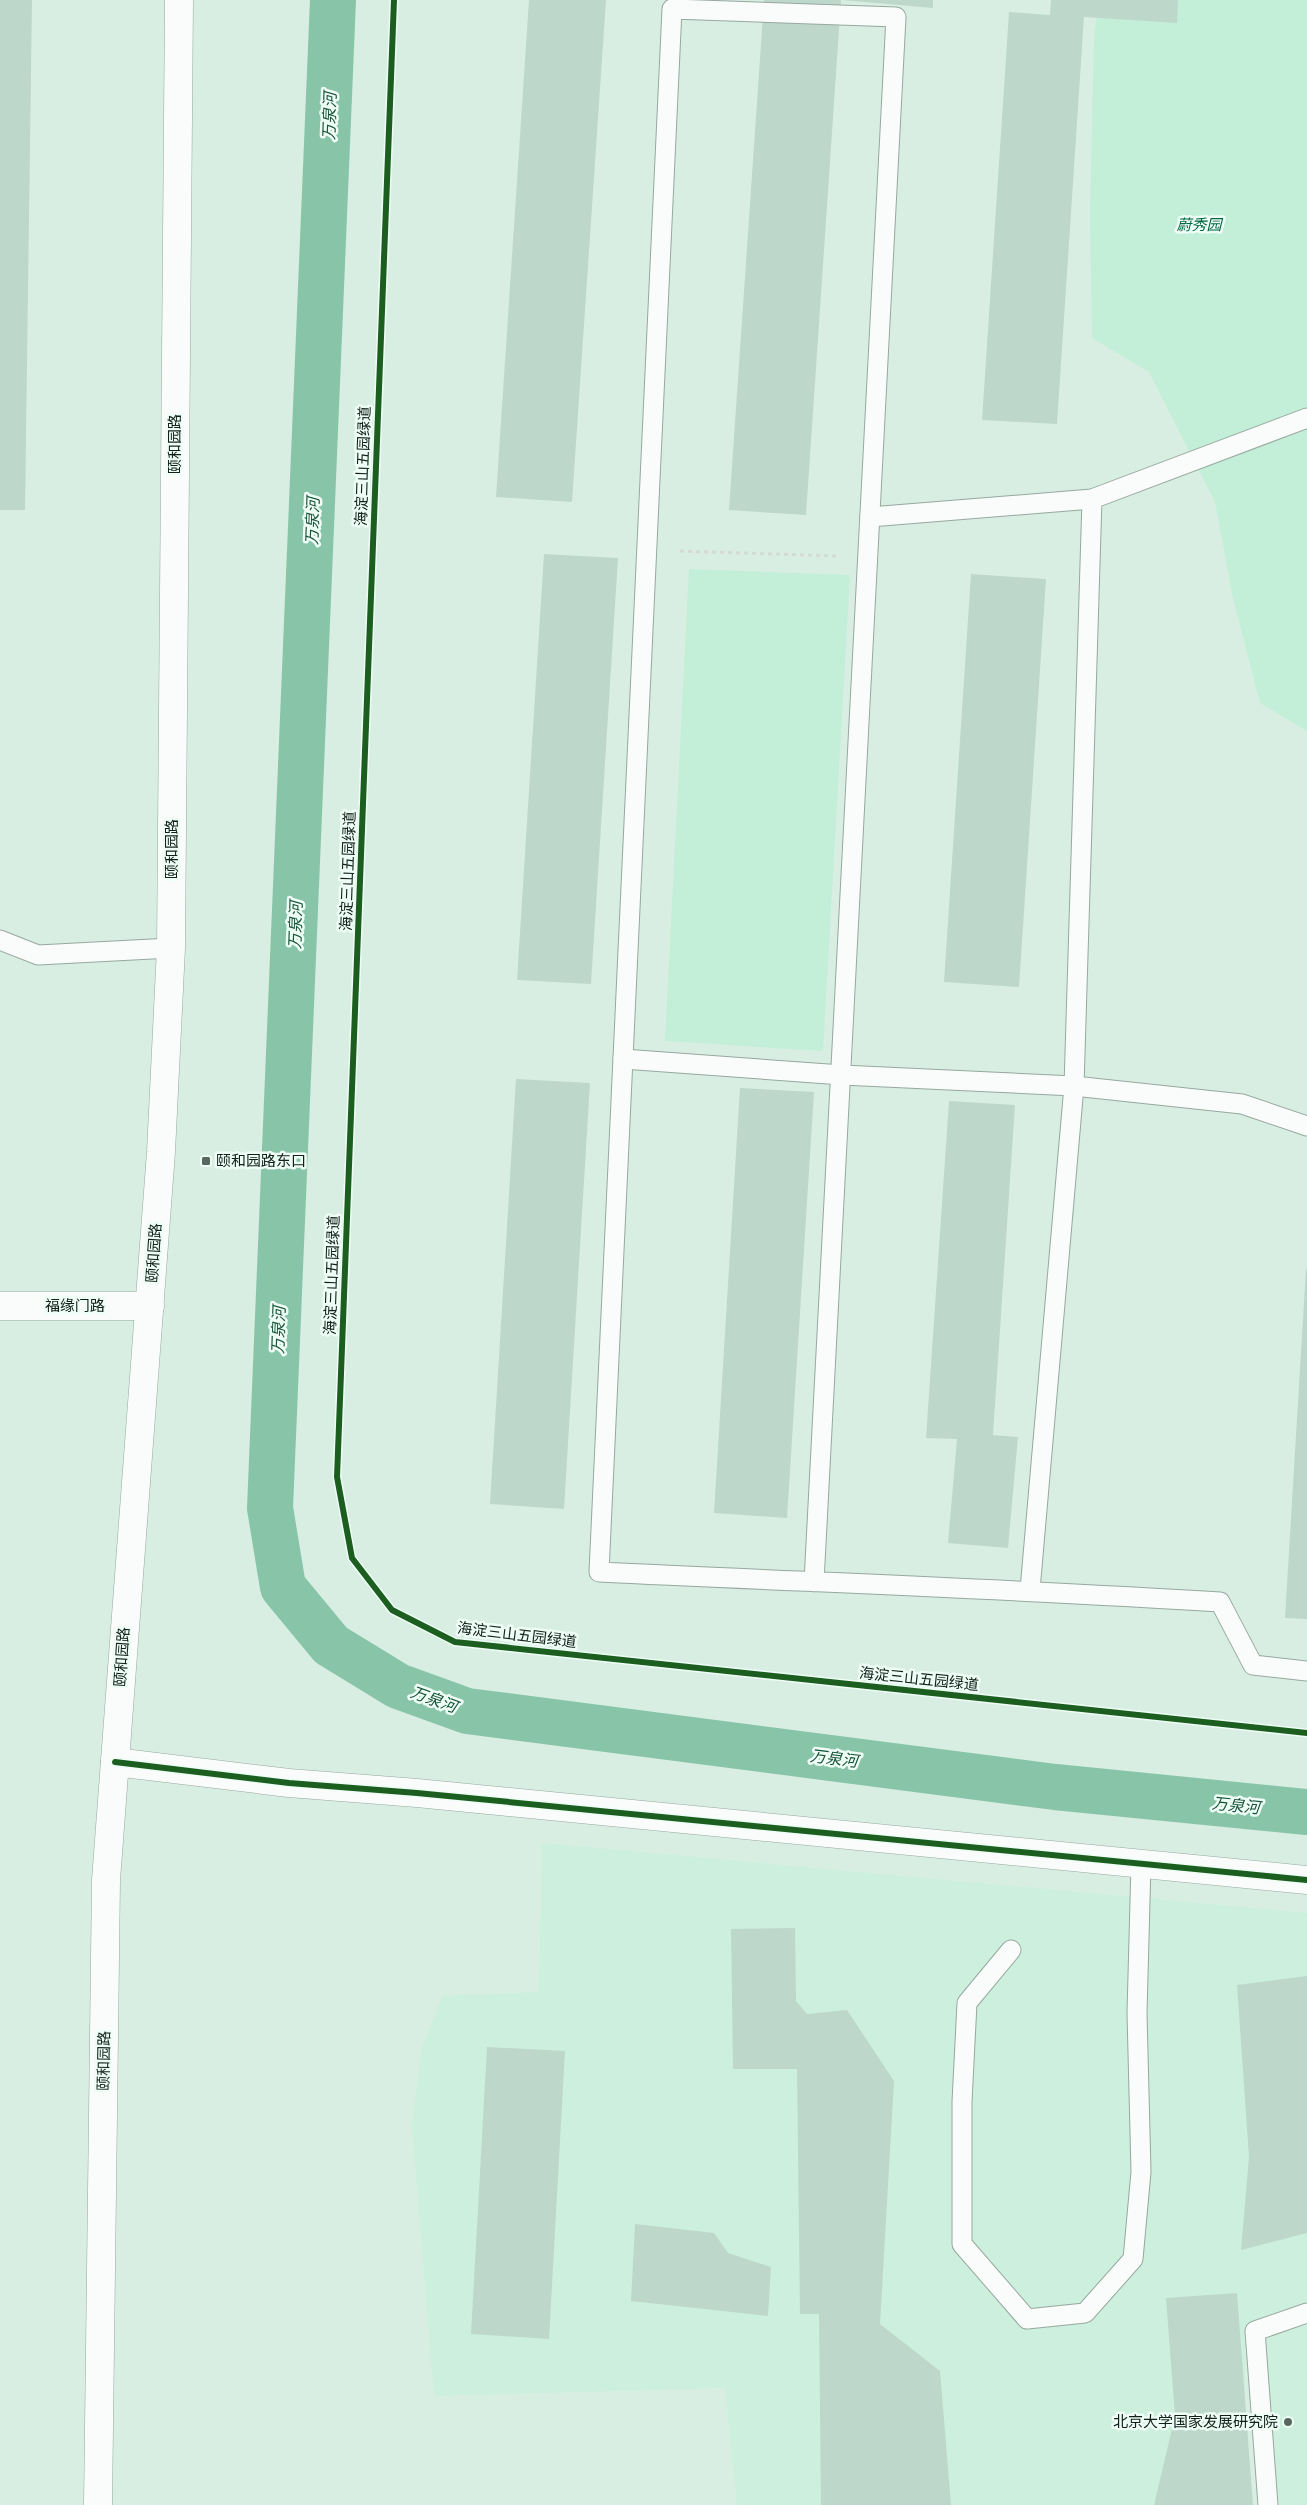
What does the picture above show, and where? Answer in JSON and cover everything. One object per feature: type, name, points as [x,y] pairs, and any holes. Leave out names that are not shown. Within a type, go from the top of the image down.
[{"type":"main road","name":"颐和园路","points":[[98,2505],[106,1880],[161,1152],[171,948],[179,0]]},
{"type":"main road","name":"福缘门路","points":[[0,1306],[150,1306]]},
{"type":"main road","points":[[115,1762],[290,1783],[417,1793],[1307,1880]]},
{"type":"lane","points":[[814,1582],[896,17],[672,9],[599,1572],[814,1582],[1030,1590],[1220,1602],[1253,1665],[1307,1671]]},
{"type":"lane","points":[[870,517],[1092,499],[1307,418]]},
{"type":"lane","points":[[1030,1590],[1074,1086],[1092,499]]},
{"type":"lane","points":[[0,940],[38,955],[171,948]]},
{"type":"lane","points":[[623,1058],[842,1075],[1074,1086],[1242,1104],[1307,1126]]},
{"type":"lane","points":[[1011,1950],[967,2003],[962,2102],[962,2244],[1027,2319],[1085,2313],[1133,2259],[1141,2172],[1137,2013],[1142,1864]]},
{"type":"lane","points":[[1268,2505],[1255,2331],[1307,2313]]},
{"type":"path","points":[[647,549],[868,557]]},
{"type":"shaded area","points":[[542,1843],[1307,1913],[1307,2303],[1245,2326],[1245,2505],[737,2505],[725,2388],[434,2396],[412,2126],[422,2048],[442,1996],[539,1992]]},
{"type":"shaded area","name":"北京大学国家发展研究院","points":[[1307,2325],[1307,2505],[1276,2505],[1263,2339]]},
{"type":"green space","name":"蔚秀园","points":[[1099,0],[1307,0],[1307,731],[1260,703],[1233,598],[1215,502],[1149,372],[1092,338],[1090,216],[1094,36]]},
{"type":"green space","points":[[689,569],[850,575],[823,1051],[665,1041]]},
{"type":"building","points":[[0,0],[32,0],[25,510],[0,510]]},
{"type":"building","points":[[529,0],[606,0],[572,502],[496,497]]},
{"type":"building","points":[[764,0],[841,0],[806,515],[729,510]]},
{"type":"building","points":[[842,0],[933,0],[933,8]]},
{"type":"building","points":[[1051,0],[1178,0],[1177,23],[1084,17],[1057,424],[982,420],[1009,12],[1050,15]]},
{"type":"building","points":[[544,554],[618,558],[591,984],[517,980]]},
{"type":"building","points":[[971,574],[1046,579],[1019,987],[944,982]]},
{"type":"building","points":[[516,1079],[590,1083],[564,1509],[490,1504]]},
{"type":"building","points":[[740,1088],[814,1092],[787,1518],[714,1513]]},
{"type":"building","points":[[949,1101],[1015,1105],[993,1435],[1018,1437],[1008,1548],[948,1543],[957,1439],[926,1438]]},
{"type":"building","points":[[1307,1269],[1307,1619],[1285,1618]]},
{"type":"building","points":[[795,1928],[796,2001],[807,2014],[847,2010],[894,2081],[880,2324],[940,2371],[951,2505],[821,2505],[819,2314],[800,2314],[797,2069],[733,2069],[731,1929]]},
{"type":"building","points":[[1307,1976],[1307,2233],[1241,2250],[1249,2157],[1237,1985]]},
{"type":"building","points":[[487,2047],[565,2051],[549,2339],[471,2334]]},
{"type":"building","points":[[635,2224],[714,2233],[728,2253],[771,2267],[768,2316],[631,2301]]},
{"type":"building","points":[[1237,2293],[1253,2505],[1154,2505],[1175,2416],[1166,2298]]},
{"type":"waterway","name":"万泉河","points":[[333,0],[270,1508],[283,1587],[331,1645],[398,1686],[467,1711],[1055,1787],[1307,1812]]},
{"type":"cycle path","name":"海淀三山五园绿道","points":[[394,0],[337,1477],[352,1558],[392,1610],[455,1642],[1307,1733]]},
{"type":"cycle path","points":[[115,1762],[289,1783],[417,1793],[1307,1880]]},
{"type":"place","name":"颐和园路东口","points":[[206,1161]]},
{"type":"place","name":"北京大学国家发展研究院","points":[[1288,2422]]}]
